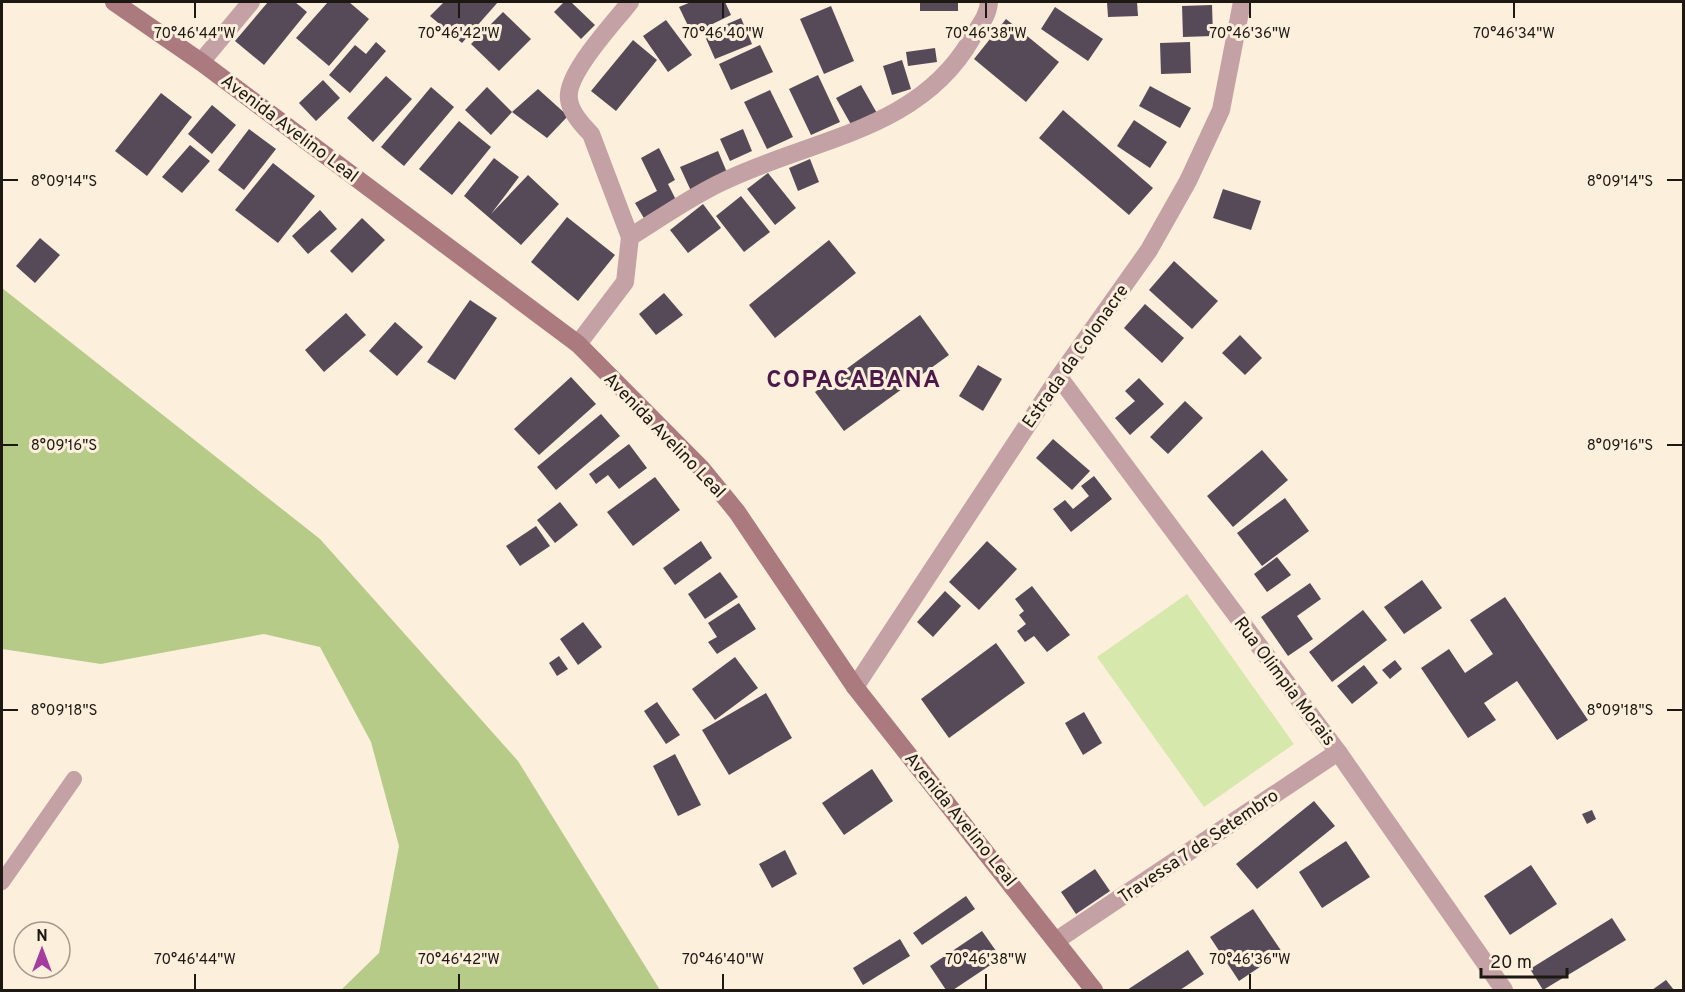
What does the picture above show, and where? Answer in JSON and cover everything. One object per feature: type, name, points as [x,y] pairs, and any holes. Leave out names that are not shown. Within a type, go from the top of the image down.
[{"type":"main road","name":"Avenida Avelino Leal","points":[[114,2],[201,62],[578,344],[701,468],[730,503],[855,687],[1057,940],[1094,990]]},
{"type":"street","points":[[201,62],[251,2]]},
{"type":"street","points":[[578,344],[625,282],[630,237],[591,134],[579,122],[568,98],[573,77],[630,2]]},
{"type":"street","points":[[630,237],[719,183],[855,133],[897,113],[937,82],[963,54],[988,11],[988,2]]},
{"type":"street","name":"Estrada da Colonacre","points":[[855,687],[1059,377],[1149,250],[1188,181],[1221,110],[1242,2]]},
{"type":"street","name":"Rua Olimpia Morais","points":[[1059,377],[1338,752],[1504,990]]},
{"type":"street","name":"Travessa 7 de Setembro","points":[[1057,940],[1338,752]]},
{"type":"lane","points":[[2,882],[74,779]]},
{"type":"green space","points":[[2,288],[320,539],[518,761],[660,990],[341,990],[379,953],[399,846],[371,742],[320,647],[264,634],[101,664],[2,649]]},
{"type":"green space","points":[[1187,594],[1294,744],[1204,807],[1097,657]]},
{"type":"building","points":[[268,2],[295,2],[307,12],[264,65],[235,41]]},
{"type":"building","points":[[328,2],[349,2],[369,19],[329,66],[296,38]]},
{"type":"building","points":[[444,2],[498,2],[462,43],[430,16]]},
{"type":"building","points":[[564,2],[571,2],[595,25],[581,39],[554,12]]},
{"type":"building","points":[[691,2],[725,2],[731,15],[692,34],[679,7]]},
{"type":"building","points":[[920,2],[958,2],[958,11],[920,11]]},
{"type":"building","points":[[1107,2],[1137,2],[1138,16],[1108,17]]},
{"type":"building","points":[[1212,5],[1213,36],[1183,37],[1182,6]]},
{"type":"building","points":[[831,6],[854,61],[824,74],[800,19]]},
{"type":"building","points":[[1055,7],[1103,39],[1088,61],[1041,29]]},
{"type":"building","points":[[503,12],[531,39],[499,71],[471,44]]},
{"type":"building","points":[[741,18],[752,44],[715,59],[704,34]]},
{"type":"building","points":[[1006,19],[1059,62],[1026,102],[974,59]]},
{"type":"building","points":[[666,20],[692,55],[668,72],[643,36]]},
{"type":"building","points":[[633,40],[657,60],[616,111],[591,91]]},
{"type":"building","points":[[376,42],[386,51],[350,93],[329,75],[355,45],[366,54]]},
{"type":"building","points":[[1190,42],[1191,73],[1161,74],[1160,43]]},
{"type":"building","points":[[760,45],[773,72],[731,90],[719,64]]},
{"type":"building","points":[[935,48],[937,62],[908,66],[906,52]]},
{"type":"building","points":[[902,60],[911,89],[892,95],[883,66]]},
{"type":"building","points":[[818,75],[840,122],[811,135],[789,89]]},
{"type":"building","points":[[386,76],[412,99],[373,142],[347,118]]},
{"type":"building","points":[[323,80],[340,98],[316,121],[299,103]]},
{"type":"building","points":[[861,85],[878,115],[853,128],[836,98]]},
{"type":"building","points":[[1150,86],[1191,108],[1180,128],[1139,106]]},
{"type":"building","points":[[431,87],[454,107],[404,166],[381,147]]},
{"type":"building","points":[[487,87],[512,112],[491,135],[465,110]]},
{"type":"building","points":[[538,89],[568,116],[547,138],[512,112]]},
{"type":"building","points":[[770,90],[793,137],[767,149],[744,102]]},
{"type":"building","points":[[161,93],[192,117],[147,176],[115,151]]},
{"type":"building","points":[[212,105],[236,125],[212,154],[188,134]]},
{"type":"building","points":[[1063,110],[1153,188],[1129,215],[1039,138]]},
{"type":"building","points":[[1134,120],[1167,142],[1150,168],[1117,146]]},
{"type":"building","points":[[459,121],[491,147],[452,195],[419,169]]},
{"type":"building","points":[[249,129],[276,149],[244,190],[218,170]]},
{"type":"building","points":[[743,129],[752,151],[730,161],[720,139]]},
{"type":"building","points":[[190,145],[210,161],[182,193],[162,177]]},
{"type":"building","points":[[659,148],[675,180],[668,184],[677,202],[645,220],[635,203],[657,191],[641,158]]},
{"type":"building","points":[[718,151],[728,175],[691,191],[680,167]]},
{"type":"building","points":[[494,158],[519,177],[491,214],[528,175],[559,204],[521,245],[464,196]]},
{"type":"building","points":[[810,159],[819,182],[798,191],[789,168]]},
{"type":"building","points":[[273,163],[315,196],[278,243],[235,210]]},
{"type":"building","points":[[768,173],[796,208],[775,225],[747,189]]},
{"type":"building","points":[[1223,189],[1261,201],[1251,230],[1213,218]]},
{"type":"building","points":[[741,196],[770,232],[744,252],[716,216]]},
{"type":"building","points":[[703,204],[721,228],[688,253],[670,230]]},
{"type":"building","points":[[320,210],[337,229],[308,254],[292,236]]},
{"type":"building","points":[[567,217],[615,255],[578,301],[531,262]]},
{"type":"building","points":[[362,218],[385,240],[352,273],[330,251]]},
{"type":"building","points":[[40,238],[60,255],[35,283],[16,266]]},
{"type":"building","points":[[829,240],[856,273],[775,338],[749,305]]},
{"type":"building","points":[[1174,261],[1218,301],[1192,329],[1149,290]]},
{"type":"building","points":[[664,293],[683,315],[656,335],[639,314]]},
{"type":"building","points":[[470,300],[497,318],[455,380],[427,362]]},
{"type":"building","points":[[1145,304],[1184,338],[1162,363],[1124,328]]},
{"type":"building","points":[[346,313],[366,335],[324,372],[305,350]]},
{"type":"building","points":[[920,315],[949,355],[844,431],[815,392]]},
{"type":"building","points":[[395,322],[423,347],[397,376],[369,351]]},
{"type":"building","points":[[1240,335],[1262,358],[1245,375],[1222,353]]},
{"type":"building","points":[[978,365],[1002,379],[983,411],[959,396]]},
{"type":"building","points":[[571,377],[596,404],[539,455],[514,429]]},
{"type":"building","points":[[1139,378],[1164,404],[1130,435],[1115,418],[1135,401],[1125,391]]},
{"type":"building","points":[[1185,401],[1203,418],[1168,454],[1150,437]]},
{"type":"building","points":[[601,414],[620,436],[556,490],[537,467]]},
{"type":"building","points":[[1053,439],[1090,471],[1072,490],[1036,458]]},
{"type":"building","points":[[629,444],[647,468],[619,489],[608,475],[596,484],[589,474]]},
{"type":"building","points":[[1262,450],[1288,480],[1233,527],[1207,496]]},
{"type":"building","points":[[1094,476],[1112,499],[1071,532],[1053,509],[1065,500],[1073,509],[1089,496],[1081,486]]},
{"type":"building","points":[[655,477],[680,510],[633,546],[607,512]]},
{"type":"building","points":[[1285,498],[1309,531],[1262,566],[1237,533]]},
{"type":"building","points":[[560,502],[578,525],[555,543],[537,520]]},
{"type":"building","points":[[536,526],[550,546],[520,566],[506,546]]},
{"type":"building","points":[[701,541],[712,558],[675,585],[663,568]]},
{"type":"building","points":[[987,541],[1017,569],[979,610],[949,582]]},
{"type":"building","points":[[1277,557],[1291,575],[1267,592],[1254,574]]},
{"type":"building","points":[[720,572],[738,597],[705,619],[688,594]]},
{"type":"building","points":[[1422,580],[1442,608],[1404,634],[1384,607]]},
{"type":"building","points":[[1310,583],[1321,599],[1297,616],[1313,639],[1288,656],[1261,617]]},
{"type":"building","points":[[1032,586],[1070,635],[1047,652],[1034,636],[1025,642],[1017,631],[1026,624],[1019,615],[1024,611],[1015,599]]},
{"type":"building","points":[[945,591],[961,606],[933,637],[917,622]]},
{"type":"building","points":[[1505,597],[1588,720],[1557,740],[1517,681],[1484,703],[1496,720],[1468,738],[1421,668],[1449,649],[1465,673],[1493,654],[1470,620]]},
{"type":"building","points":[[739,603],[756,629],[717,654],[708,642],[717,637],[708,623]]},
{"type":"building","points":[[1363,610],[1387,640],[1332,682],[1309,652]]},
{"type":"building","points":[[583,622],[602,647],[578,665],[560,639]]},
{"type":"building","points":[[996,643],[1025,683],[949,738],[921,699]]},
{"type":"building","points":[[559,656],[568,669],[557,676],[549,663]]},
{"type":"building","points":[[735,657],[758,688],[715,720],[692,689]]},
{"type":"building","points":[[1395,660],[1402,669],[1390,679],[1382,670]]},
{"type":"building","points":[[1364,665],[1378,683],[1352,704],[1337,686]]},
{"type":"building","points":[[766,693],[792,738],[729,775],[702,730]]},
{"type":"building","points":[[657,702],[680,735],[666,744],[644,711]]},
{"type":"building","points":[[1084,712],[1102,743],[1083,755],[1065,723]]},
{"type":"building","points":[[675,754],[701,805],[678,816],[653,766]]},
{"type":"building","points":[[872,769],[893,801],[844,835],[822,803]]},
{"type":"building","points":[[1314,801],[1335,826],[1257,889],[1236,864]]},
{"type":"building","points":[[1592,810],[1596,819],[1587,824],[1582,814]]},
{"type":"building","points":[[1346,841],[1370,877],[1322,908],[1299,872]]},
{"type":"building","points":[[785,850],[797,874],[772,888],[759,864]]},
{"type":"building","points":[[1531,865],[1557,904],[1510,935],[1484,896]]},
{"type":"building","points":[[1095,869],[1110,891],[1076,914],[1061,892]]},
{"type":"building","points":[[966,896],[975,909],[922,945],[913,933]]},
{"type":"building","points":[[1253,909],[1282,952],[1239,981],[1210,937]]},
{"type":"building","points":[[1612,918],[1626,940],[1543,990],[1530,969]]},
{"type":"building","points":[[982,931],[1001,958],[953,990],[946,990],[930,966]]},
{"type":"building","points":[[900,939],[910,956],[863,985],[853,968]]},
{"type":"building","points":[[1188,950],[1204,974],[1180,990],[1127,990]]},
{"type":"building","points":[[1666,980],[1674,990],[1652,990]]},
{"type":"district","name":"COPACABANA","points":[[854,379]]}]
